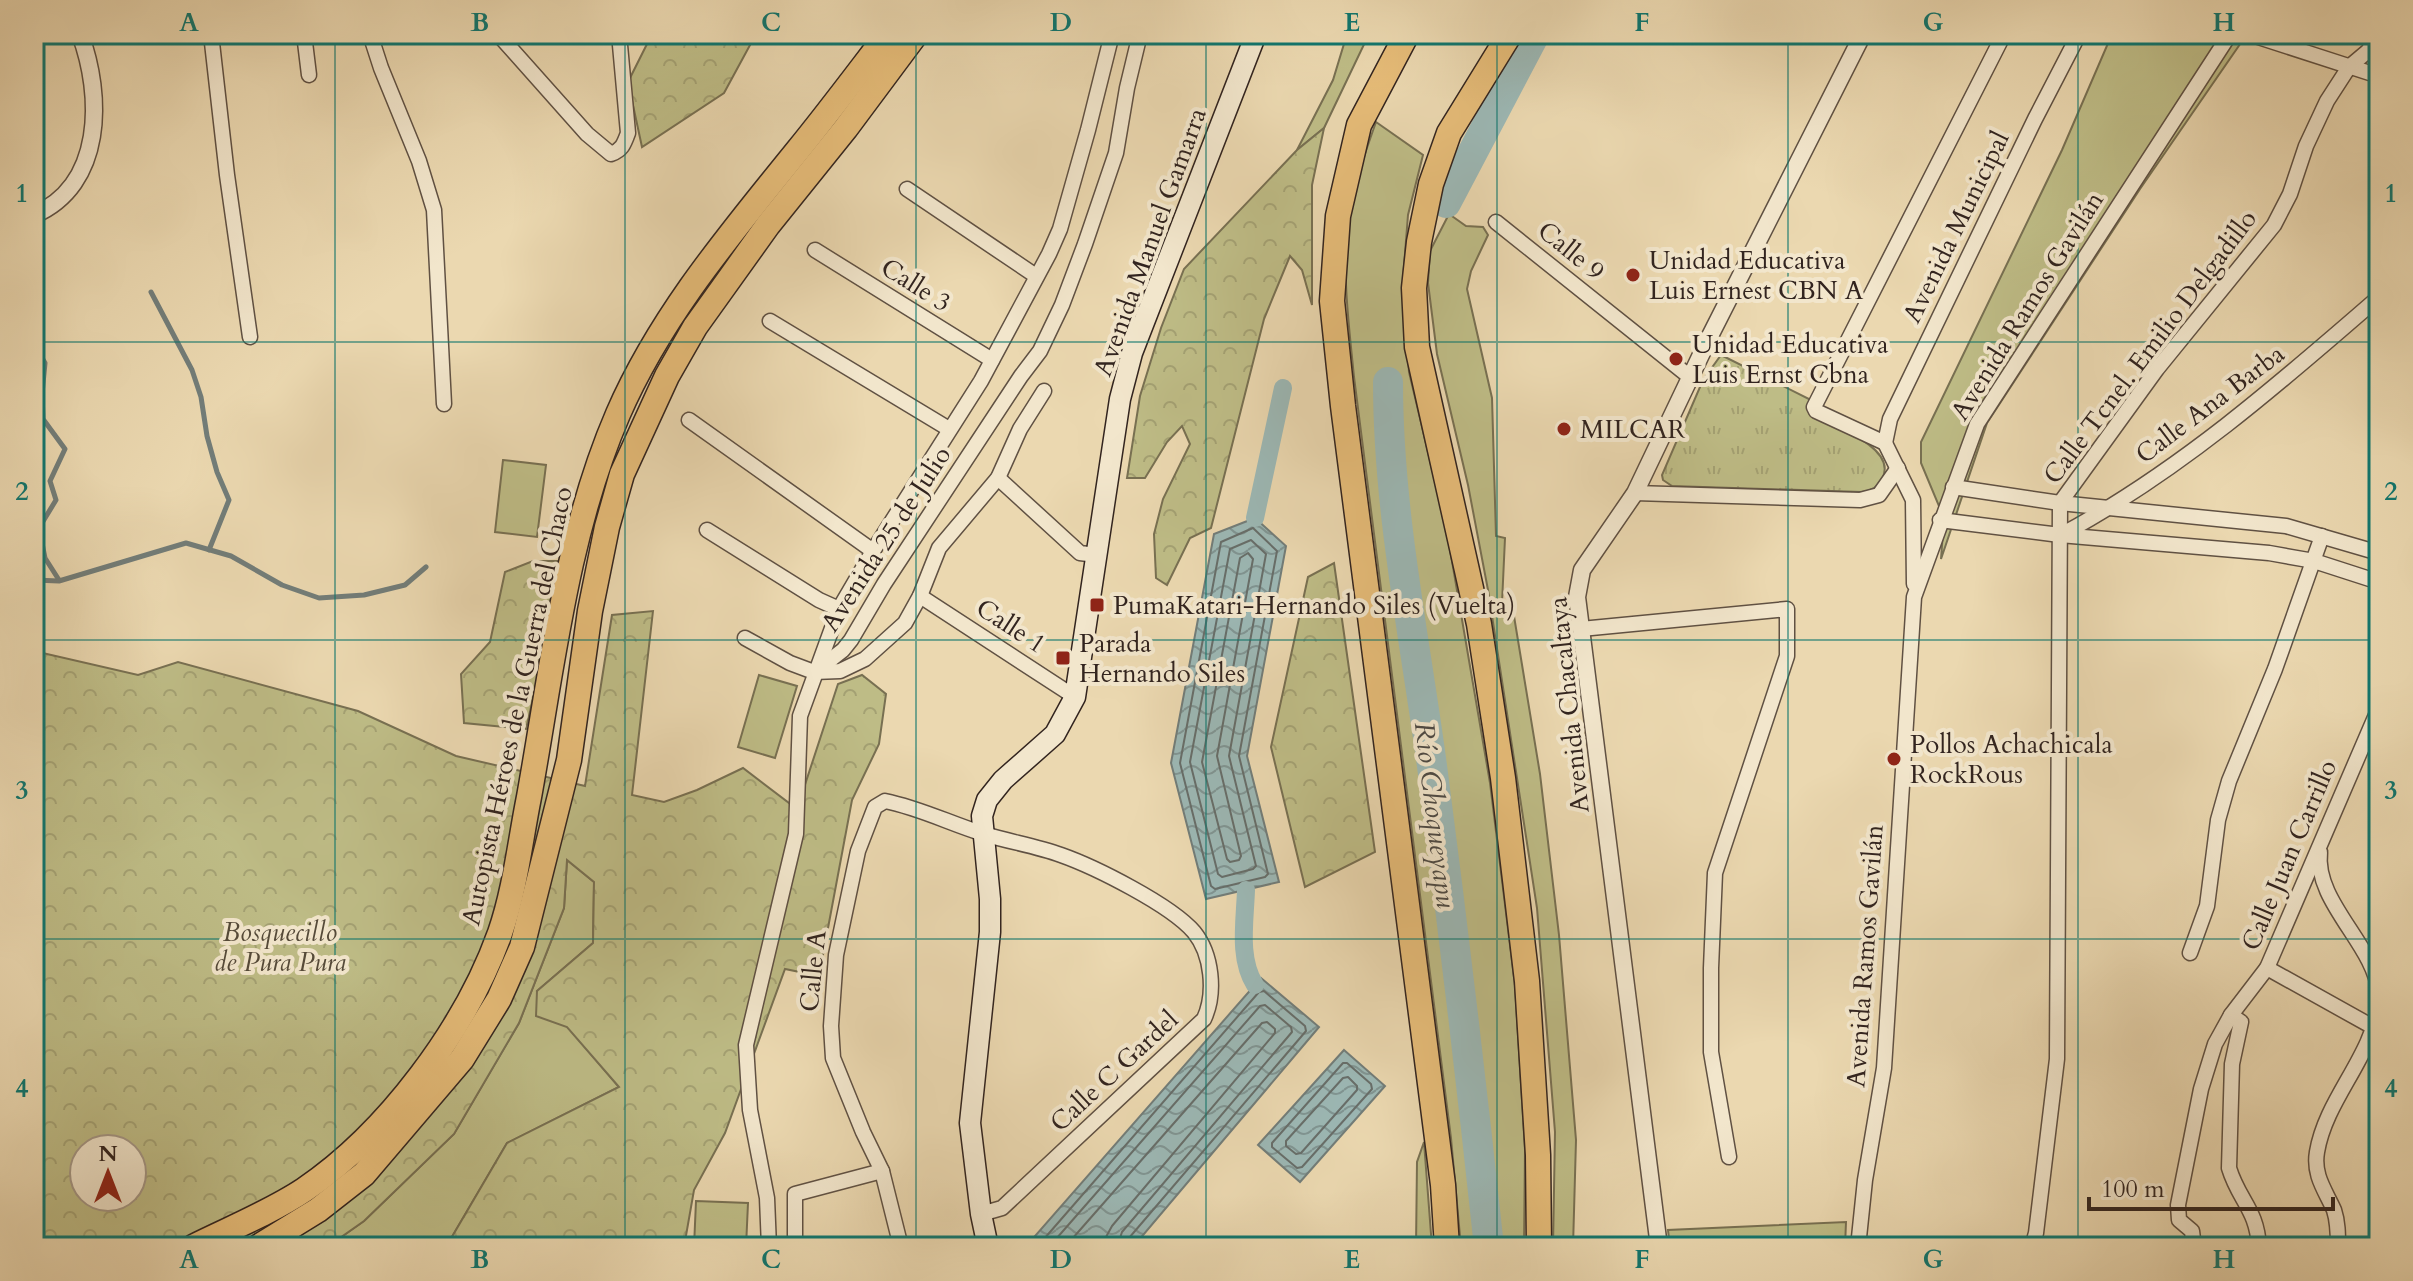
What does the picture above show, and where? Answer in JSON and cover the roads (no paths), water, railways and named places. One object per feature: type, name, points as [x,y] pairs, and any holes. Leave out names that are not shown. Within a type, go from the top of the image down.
[{"type":"highway","name":"Autopista Héroes de la Guerra del Chaco","points":[[193,1247],[303,1191],[349,1154],[401,1100],[443,1045],[479,985],[501,929],[513,878],[584,512],[618,415],[660,333],[698,276],[888,34]]},
{"type":"highway","name":"Autopista Héroes de la Guerra del Chaco","points":[[258,1247],[318,1210],[364,1174],[462,1059],[499,999],[522,947],[569,760],[593,597],[607,527],[622,474],[667,376],[695,327],[768,225],[916,34]]},
{"type":"highway","points":[[1407,34],[1359,125],[1338,216],[1332,301],[1443,1185],[1447,1247]]},
{"type":"highway","points":[[1510,34],[1449,133],[1431,184],[1419,242],[1414,288],[1417,347],[1479,624],[1503,778],[1527,981],[1538,1155],[1539,1247]]},
{"type":"main road","name":"Avenida Manuel Gamarra","points":[[988,1247],[970,1123],[990,932],[982,816],[987,800],[1003,780],[1055,734],[1075,697],[1120,399],[1132,353],[1256,34]]},
{"type":"street","points":[[34,215],[65,197],[86,164],[91,142],[93,87],[87,52],[80,34]]},
{"type":"street","points":[[211,34],[250,337]]},
{"type":"street","points":[[304,34],[309,75]]},
{"type":"street","points":[[370,34],[419,161],[434,210],[444,404]]},
{"type":"street","points":[[498,34],[587,134],[611,154],[618,151],[628,133],[619,34]]},
{"type":"street","name":"Avenida 25 de Julio","points":[[814,672],[839,609],[992,360],[1060,229],[1112,34]]},
{"type":"street","name":"Avenida 25 de Julio","points":[[814,672],[851,640],[884,584],[1040,351],[1062,305],[1116,153],[1140,34]]},
{"type":"street","name":"Avenida Chacaltaya","points":[[1659,1247],[1577,597],[1582,570],[1635,493],[1863,34]]},
{"type":"street","points":[[1914,597],[1915,510],[1909,490],[1885,443],[1816,411],[1814,407],[2004,34]]},
{"type":"street","name":"Avenida Municipal","points":[[1885,443],[1890,419],[2079,34]]},
{"type":"street","name":"Avenida Ramos Gavilán","points":[[1858,1247],[1865,1180],[1884,1068],[1914,597],[1977,424],[2230,34]]},
{"type":"street","points":[[2249,34],[2379,76]]},
{"type":"street","name":"Calle Tcnel. Emilio Delgadillo","points":[[2032,1247],[2057,1059],[2060,503],[2157,369],[2274,225],[2290,194],[2306,146],[2327,101],[2349,67],[2368,51],[2379,36]]},
{"type":"street","points":[[907,189],[1036,276]]},
{"type":"street","name":"Calle 9","points":[[1496,222],[1690,377]]},
{"type":"street","name":"Calle 3","points":[[815,250],[992,360]]},
{"type":"street","name":"Calle Ana Barba","points":[[2060,535],[2110,509],[2265,397],[2379,297]]},
{"type":"street","points":[[770,321],[949,429]]},
{"type":"street","points":[[745,638],[790,663],[814,672],[840,671],[859,664],[905,623],[920,596],[939,548],[998,478],[1020,429],[1044,391]]},
{"type":"street","points":[[689,420],[873,551]]},
{"type":"street","points":[[1635,493],[1860,500],[1879,495],[1898,468]]},
{"type":"street","points":[[998,478],[1080,553],[1096,555]]},
{"type":"street","points":[[1953,487],[2110,509],[2286,526],[2379,553]]},
{"type":"street","points":[[1940,520],[2060,535],[2269,553],[2314,561],[2379,582]]},
{"type":"street","points":[[707,530],[819,600],[839,609]]},
{"type":"street","points":[[2190,953],[2207,906],[2218,820],[2229,781],[2275,669],[2322,536]]},
{"type":"street","name":"Calle 1","points":[[920,596],[1075,697]]},
{"type":"street","points":[[1581,629],[1787,609],[1787,656],[1715,873],[1711,1052],[1729,1157]]},
{"type":"street","points":[[769,1247],[767,1198],[750,1110],[746,1045],[796,834],[800,716],[814,672]]},
{"type":"street","name":"Calle Juan Carrillo","points":[[2194,1247],[2192,1231],[2179,1220],[2178,1205],[2201,1089],[2215,1044],[2231,1015],[2267,968],[2379,708]]},
{"type":"street","name":"Calle A","points":[[901,1247],[882,1171],[868,1145],[833,1058],[831,1026],[836,955],[858,851],[875,807],[885,801],[906,805],[982,834]]},
{"type":"street","name":"Calle C Gardel","points":[[981,1214],[1002,1208],[1204,1019],[1210,999],[1206,954],[1191,928],[1154,901],[1061,855],[982,834]]},
{"type":"street","points":[[2321,841],[2318,864],[2334,905],[2374,970],[2379,989]]},
{"type":"street","points":[[2267,968],[2373,1027]]},
{"type":"street","points":[[2338,1247],[2334,1211],[2317,1173],[2318,1148],[2332,1111],[2361,1057],[2379,1002]]},
{"type":"street","points":[[2231,1015],[2241,1022],[2241,1027],[2232,1064],[2229,1168],[2257,1221],[2259,1247]]},
{"type":"street","points":[[795,1247],[795,1194],[882,1171]]},
{"type":"water","points":[[1255,518],[1286,546],[1247,756],[1279,882],[1206,899],[1171,763],[1214,534]]},
{"type":"water","points":[[1261,978],[1319,1027],[1133,1247],[1032,1247],[1028,1244]]},
{"type":"water","points":[[1344,1050],[1385,1086],[1300,1182],[1258,1145]]},
{"type":"waterway","name":"Río Choqueyapu","points":[[1446,203],[1535,34]]},
{"type":"waterway","points":[[151,292],[192,370],[217,472],[229,500],[209,550]]},
{"type":"waterway","points":[[34,344],[45,363],[43,419],[65,449],[50,481],[56,500],[39,528],[45,558],[59,580]]},
{"type":"waterway","name":"Río Choqueyapu","points":[[1388,382],[1397,527],[1440,826],[1489,1247]]},
{"type":"waterway","points":[[1255,518],[1283,388]]},
{"type":"waterway","points":[[34,580],[59,581],[186,543],[231,556],[282,585],[319,598],[364,595],[405,585],[426,567]]},
{"type":"waterway","points":[[1246,890],[1244,951],[1255,985]]},
{"type":"place","name":"Unidad Educativa Luis Ernest CBN A","points":[[1633,275]]},
{"type":"place","name":"Unidad Educativa Luis Ernst Cbna","points":[[1676,359]]},
{"type":"place","name":"MILCAR","points":[[1564,429]]},
{"type":"place","name":"PumaKatari-Hernando Siles (Vuelta)","points":[[1097,605]]},
{"type":"place","name":"Parada Hernando Siles","points":[[1063,658]]},
{"type":"place","name":"Pollos Achachicala RockRous","points":[[1894,759]]},
{"type":"park label","name":"Bosquecillo de Pura Pura","points":[[280,947]]}]
